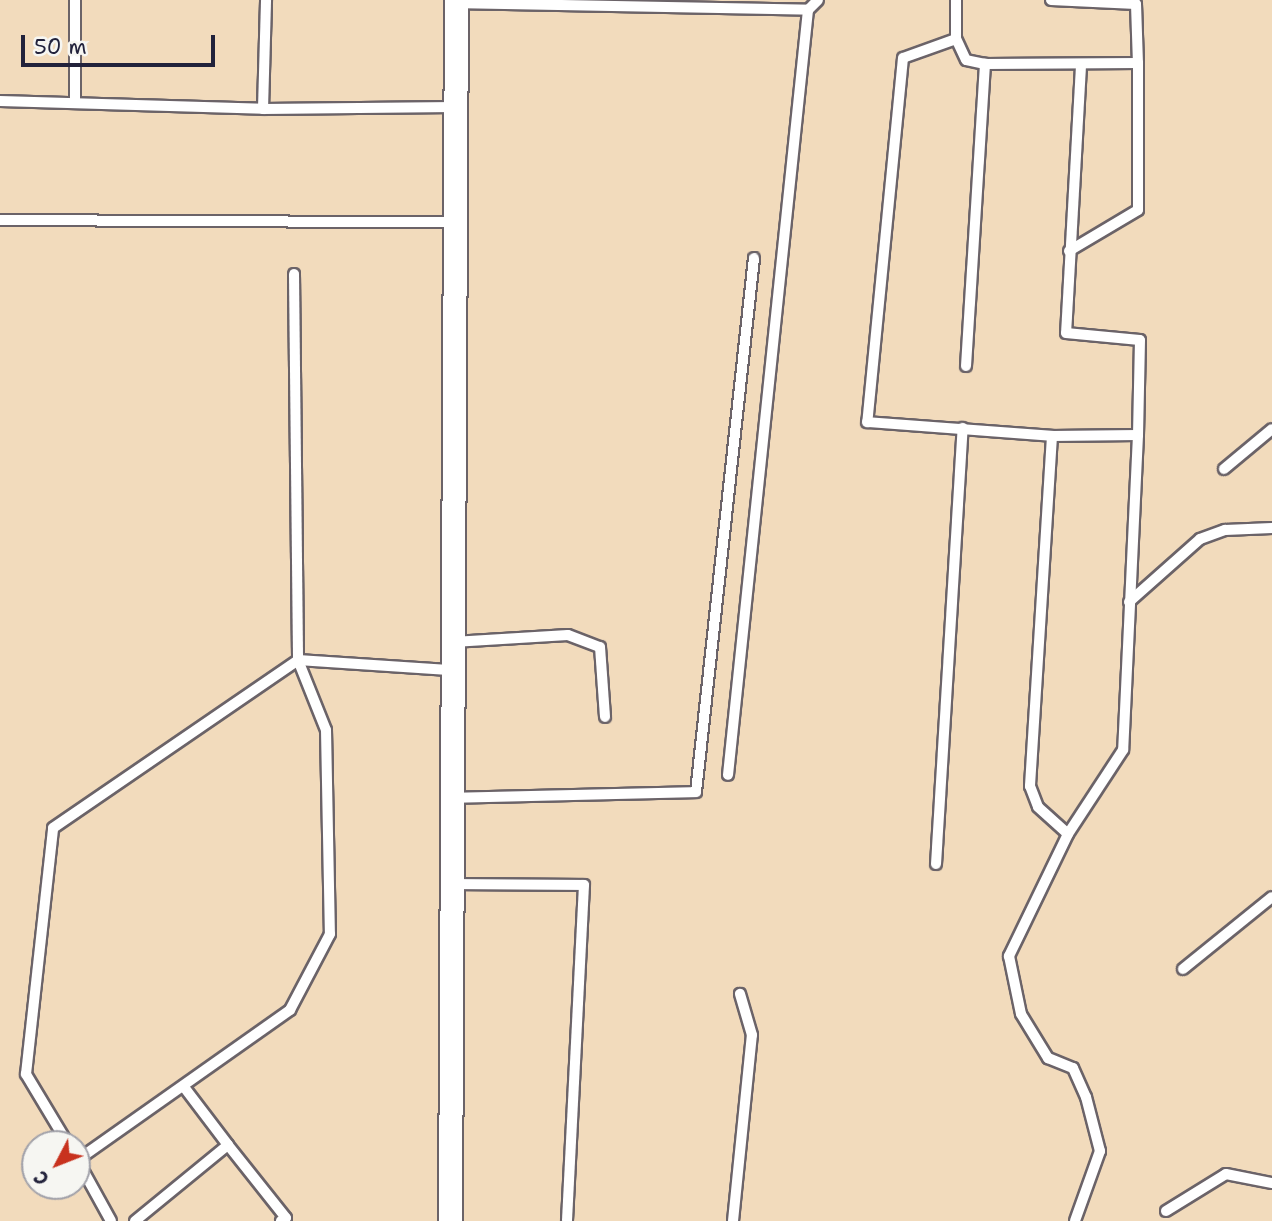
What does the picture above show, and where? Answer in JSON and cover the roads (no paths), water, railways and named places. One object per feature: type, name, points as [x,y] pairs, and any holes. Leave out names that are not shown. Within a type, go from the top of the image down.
[{"type":"street","points":[[450,1221],[452,884],[449,670],[456,2]]},
{"type":"lane","points":[[75,0],[75,100]]},
{"type":"lane","points":[[262,109],[266,0]]},
{"type":"lane","points":[[727,775],[808,10],[818,0]]},
{"type":"lane","points":[[956,0],[956,39],[966,60],[985,64],[1081,66],[1138,63]]},
{"type":"lane","points":[[1051,0],[1136,2],[1138,210],[1069,251]]},
{"type":"lane","points":[[456,2],[808,10]]},
{"type":"lane","points":[[956,39],[903,58],[867,422],[1052,436],[1138,435]]},
{"type":"lane","points":[[965,366],[985,64]]},
{"type":"lane","points":[[1075,1221],[1100,1151],[1090,1111],[1073,1069],[1048,1058],[1021,1013],[1009,956],[1068,834],[1122,750],[1138,435],[1140,340],[1066,333],[1081,66]]},
{"type":"lane","points":[[0,100],[75,100],[262,109],[455,107]]},
{"type":"lane","points":[[0,219],[453,222]]},
{"type":"lane","points":[[451,797],[696,792],[754,258]]},
{"type":"lane","points":[[91,1152],[290,1010],[330,934],[326,730],[298,660],[294,274]]},
{"type":"lane","points":[[936,864],[963,428]]},
{"type":"lane","points":[[1224,470],[1272,429]]},
{"type":"lane","points":[[1052,436],[1030,786],[1038,807],[1068,834]]},
{"type":"lane","points":[[1129,602],[1200,538],[1225,530],[1272,528]]},
{"type":"lane","points":[[450,642],[568,635],[600,647],[605,717]]},
{"type":"lane","points":[[60,1130],[26,1074],[53,828],[298,660],[449,670]]},
{"type":"lane","points":[[452,884],[584,885],[567,1221]]},
{"type":"lane","points":[[1183,969],[1272,897]]},
{"type":"lane","points":[[733,1221],[752,1035],[740,994]]},
{"type":"lane","points":[[184,1087],[286,1217],[281,1221]]},
{"type":"lane","points":[[135,1221],[228,1145]]},
{"type":"lane","points":[[1166,1211],[1226,1174],[1272,1183]]},
{"type":"lane","points":[[91,1185],[111,1221]]}]
